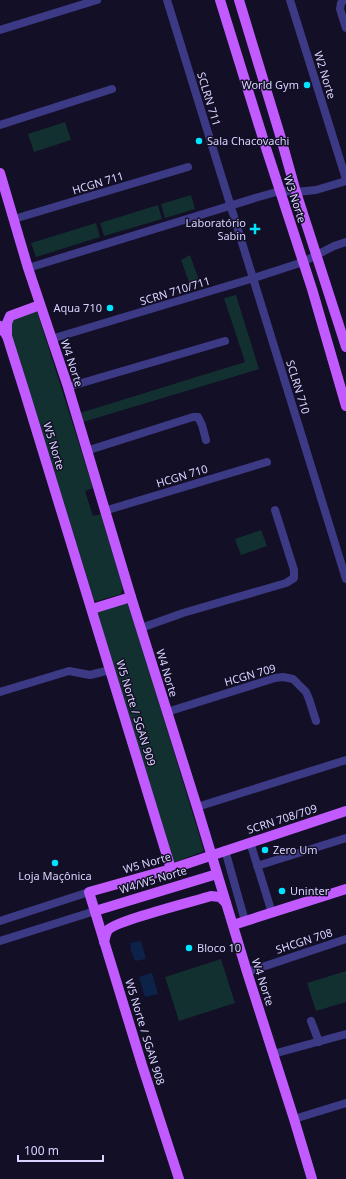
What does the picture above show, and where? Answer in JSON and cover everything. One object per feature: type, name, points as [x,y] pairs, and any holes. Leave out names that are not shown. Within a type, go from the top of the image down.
[{"type":"main road","name":"W3 Norte","points":[[220,0],[303,262],[346,406]]},
{"type":"main road","name":"W3 Norte","points":[[239,0],[296,192],[346,347]]},
{"type":"main road","points":[[256,116],[267,137],[270,138],[280,135]]},
{"type":"main road","points":[[266,148],[278,147],[290,169]]},
{"type":"main road","name":"W4 Norte","points":[[0,173],[28,268],[68,387],[104,511],[312,1179]]},
{"type":"main road","points":[[0,314],[40,303]]},
{"type":"main road","name":"W5 Norte","points":[[6,336],[6,323],[10,316],[40,303]]},
{"type":"main road","points":[[320,319],[334,310]]},
{"type":"main road","points":[[320,319],[333,319],[342,335]]},
{"type":"main road","name":"W5 Norte","points":[[0,326],[6,336],[77,564]]},
{"type":"main road","name":"W5 Norte / SGAN 909","points":[[77,564],[171,869]]},
{"type":"main road","points":[[92,609],[131,597]]},
{"type":"main road","name":"SCRN 708/709","points":[[212,855],[346,811]]},
{"type":"main road","name":"W5 Norte","points":[[89,892],[171,869],[212,855]]},
{"type":"main road","name":"W4/W5 Norte","points":[[95,911],[217,874]]},
{"type":"main road","points":[[233,925],[346,889]]},
{"type":"main road","name":"W5 Norte / SGAN 908","points":[[89,892],[178,1179]]},
{"type":"main road","points":[[104,942],[108,930],[113,926],[138,918],[211,896],[220,897],[226,903]]},
{"type":"street","points":[[0,30],[97,0]]},
{"type":"street","name":"SCLRN 711","points":[[167,0],[230,206],[254,278]]},
{"type":"street","name":"W2 Norte","points":[[290,0],[346,180]]},
{"type":"street","points":[[344,0],[341,3],[340,9],[346,28]]},
{"type":"street","points":[[0,125],[112,89]]},
{"type":"street","name":"HCGN 711","points":[[14,219],[188,167]]},
{"type":"street","points":[[28,268],[280,191],[296,192],[316,190],[346,180]]},
{"type":"street","name":"SCRN 710/711","points":[[51,339],[303,262],[316,254],[346,242]]},
{"type":"street","name":"SCLRN 710","points":[[254,278],[346,579]]},
{"type":"street","points":[[68,387],[226,341]]},
{"type":"street","points":[[86,451],[192,417],[200,420],[206,440]]},
{"type":"street","name":"HCGN 710","points":[[104,511],[267,462]]},
{"type":"street","points":[[141,628],[183,613],[286,583],[294,578],[294,570],[275,510]]},
{"type":"street","points":[[0,692],[69,671],[90,675],[110,670]]},
{"type":"street","name":"HCGN 709","points":[[167,712],[275,678],[288,677],[293,679],[306,692],[316,721]]},
{"type":"street","points":[[197,807],[346,760]]},
{"type":"street","points":[[257,866],[346,838]]},
{"type":"street","points":[[250,842],[272,913]]},
{"type":"street","points":[[225,850],[245,921]]},
{"type":"street","points":[[0,921],[89,892]]},
{"type":"street","points":[[0,942],[95,911]]},
{"type":"street","name":"SHCGN 708","points":[[247,972],[346,939]]},
{"type":"street","points":[[311,1021],[319,1042]]},
{"type":"street","points":[[273,1054],[346,1034]]},
{"type":"street","points":[[294,1119],[346,1103]]},
{"type":"green space","points":[[65,122],[71,140],[34,152],[28,134]]},
{"type":"green space","points":[[191,195],[195,209],[165,218],[161,204]]},
{"type":"green space","points":[[158,205],[162,219],[104,236],[100,223]]},
{"type":"green space","points":[[96,223],[100,237],[36,257],[31,243]]},
{"type":"green space","points":[[190,255],[200,283],[190,285],[181,260]]},
{"type":"green space","points":[[236,295],[259,369],[83,422],[80,413],[245,362],[224,298]]},
{"type":"green space","points":[[37,311],[93,488],[85,491],[93,516],[101,514],[123,588],[121,594],[97,601],[94,600],[7,322]]},
{"type":"green space","points":[[261,530],[267,546],[241,555],[235,539]]},
{"type":"green space","points":[[124,601],[129,604],[204,851],[173,863],[97,611]]},
{"type":"green space","points":[[221,959],[235,1003],[179,1021],[165,977]]},
{"type":"green space","points":[[346,971],[346,1002],[316,1011],[307,983]]},
{"type":"water","points":[[141,941],[146,959],[135,961],[130,948],[130,943]]},
{"type":"water","points":[[152,973],[158,994],[145,997],[139,977]]},
{"type":"place","name":"World Gym","points":[[307,85]]},
{"type":"place","name":"Sala Chacovachi","points":[[199,141]]},
{"type":"place","name":"Laboratório Sabin","points":[[255,229]]},
{"type":"place","name":"Aqua 710","points":[[110,308]]},
{"type":"place","name":"Zero Um","points":[[265,850]]},
{"type":"place","name":"Loja Maçônica","points":[[55,863]]},
{"type":"place","name":"Uninter","points":[[282,891]]},
{"type":"place","name":"Bloco 10","points":[[189,948]]}]
